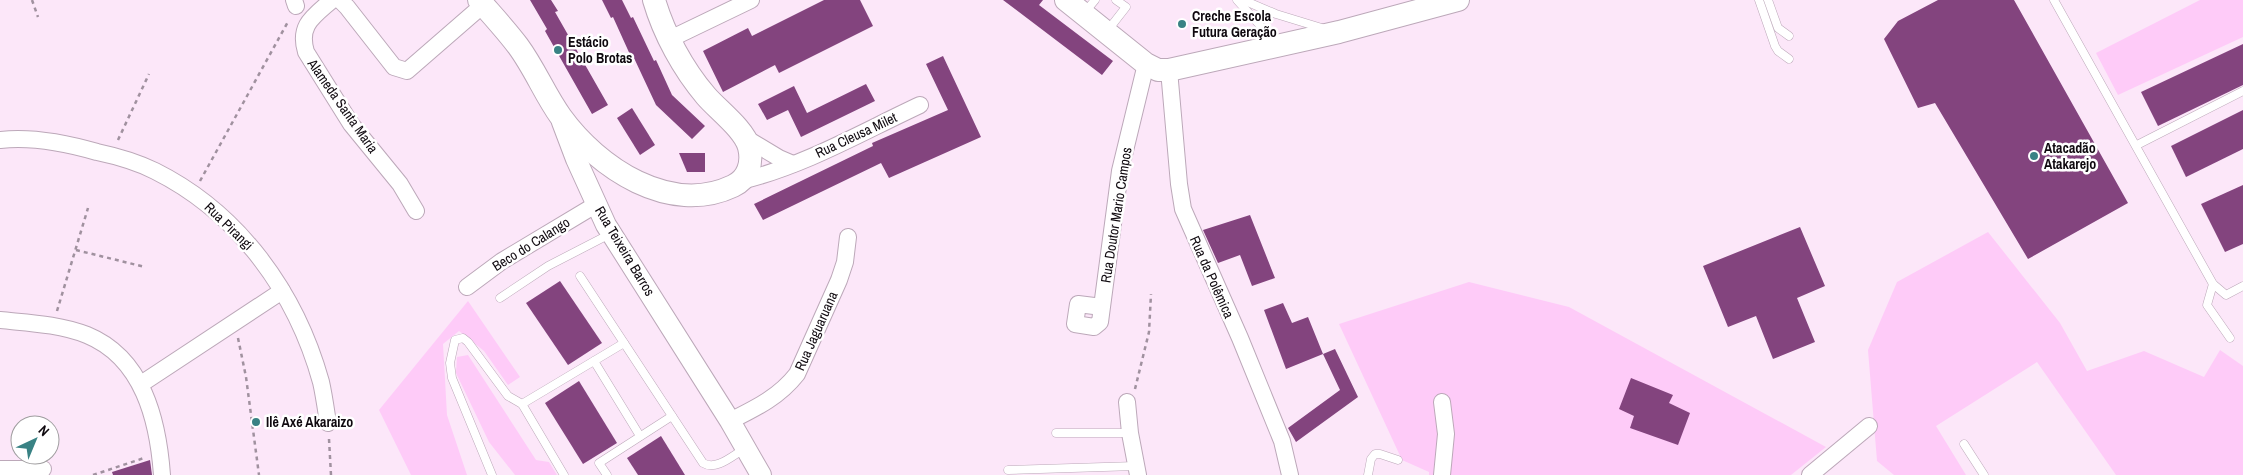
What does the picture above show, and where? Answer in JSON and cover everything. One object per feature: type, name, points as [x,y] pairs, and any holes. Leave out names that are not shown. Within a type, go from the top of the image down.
[{"type":"main road","points":[[654,0],[670,39],[704,94],[744,137],[749,148],[750,160],[748,170],[741,182]]},
{"type":"main road","points":[[1066,0],[1090,7],[1107,32],[1146,64],[1158,70],[1169,70],[1279,46],[1458,0]]},
{"type":"main road","name":"Rua Teixeira Barros","points":[[481,2],[518,46],[561,117]]},
{"type":"main road","name":"Rua Cleusa Milet","points":[[561,117],[590,150],[616,170],[645,186],[670,193],[694,195],[719,191],[741,182]]},
{"type":"street","name":"Alameda Santa Maria","points":[[332,0],[310,20],[304,29],[302,41],[306,52],[352,124],[400,184],[416,211]]},
{"type":"street","points":[[340,0],[348,7],[394,67],[406,71],[481,2]]},
{"type":"street","points":[[670,39],[751,0]]},
{"type":"street","name":"Rua Doutor Mario Campos","points":[[1102,307],[1120,171],[1146,64]]},
{"type":"street","name":"Rua da Polêmica","points":[[1169,70],[1178,184],[1183,209],[1240,338],[1282,441],[1290,475]]},
{"type":"street","name":"Rua Cleusa Milet","points":[[741,182],[793,164],[920,105]]},
{"type":"street","name":"Rua Teixeira Barros","points":[[561,117],[576,160],[596,204],[612,233],[730,421],[761,475]]},
{"type":"street","points":[[744,137],[779,158],[793,164]]},
{"type":"street","name":"Rua Pirangi","points":[[0,140],[38,140],[72,145],[110,155],[154,170],[194,194],[221,214],[249,243],[268,268],[298,321],[321,383],[328,423]]},
{"type":"street","name":"Beco do Calango","points":[[468,287],[510,256],[596,204]]},
{"type":"street","name":"Rua Jaguaruana","points":[[730,421],[771,400],[787,387],[797,374],[846,262],[848,237]]},
{"type":"street","points":[[141,384],[282,291]]},
{"type":"street","points":[[0,320],[52,326],[85,334],[110,348],[129,364],[141,384],[154,421],[161,452],[162,475]]},
{"type":"street","points":[[1127,402],[1130,433],[1137,470]]},
{"type":"street","points":[[1442,402],[1446,434],[1442,475]]},
{"type":"street","points":[[1810,475],[1869,426]]},
{"type":"street","points":[[0,469],[43,469]]},
{"type":"lane","points":[[1107,32],[1126,7],[1116,0]]},
{"type":"lane","points":[[1237,0],[1279,46]]},
{"type":"lane","points":[[1243,0],[1280,16],[1339,32]]},
{"type":"lane","points":[[1759,0],[1778,51],[1789,59]]},
{"type":"lane","points":[[1768,0],[1778,28],[1789,36]]},
{"type":"lane","points":[[2054,0],[2137,145],[2213,284],[2226,295],[2243,286]]},
{"type":"lane","points":[[2137,145],[2243,91]]},
{"type":"lane","points":[[500,298],[548,266],[612,233]]},
{"type":"lane","points":[[580,276],[703,463],[708,467],[714,466],[745,448]]},
{"type":"lane","points":[[2213,284],[2207,306],[2230,338]]},
{"type":"lane","points":[[492,475],[452,378],[450,363],[455,340],[463,338],[508,396],[522,404],[564,475]]},
{"type":"lane","points":[[522,404],[624,343]]},
{"type":"lane","points":[[594,361],[640,436]]},
{"type":"lane","points":[[607,475],[599,462],[672,416]]},
{"type":"lane","points":[[1056,433],[1130,433]]},
{"type":"lane","points":[[1964,444],[1984,475]]},
{"type":"lane","points":[[1368,475],[1371,458],[1375,454],[1398,460]]},
{"type":"lane","points":[[1008,470],[1137,470]]},
{"type":"path","points":[[32,0],[38,17]]},
{"type":"path","points":[[194,194],[272,49],[281,38],[295,3]]},
{"type":"path","points":[[110,155],[149,74]]},
{"type":"path","points":[[52,326],[88,208]]},
{"type":"path","points":[[76,250],[145,268]]},
{"type":"path","points":[[1127,402],[1137,385],[1149,332],[1151,294]]},
{"type":"path","points":[[231,324],[242,353],[259,475]]},
{"type":"path","points":[[328,423],[331,475]]},
{"type":"path","points":[[93,475],[161,452]]},
{"type":"shaded area","points":[[2200,0],[2243,0],[2243,37],[2118,95],[2096,53]]},
{"type":"shaded area","points":[[1988,232],[2060,323],[2087,371],[2144,351],[2204,377],[2220,350],[2243,366],[2243,475],[2116,475],[2037,362],[1936,426],[1966,475],[1894,475],[1877,461],[1868,350],[1897,282]]},
{"type":"shaded area","points":[[1469,282],[1569,307],[1826,447],[1791,475],[1429,475],[1429,472],[1402,460],[1339,324]]},
{"type":"shaded area","points":[[468,301],[520,377],[508,385],[484,351],[459,331],[443,344],[447,415],[467,475],[411,475],[379,410]]},
{"type":"shaded area","points":[[468,355],[536,460],[549,462],[557,475],[515,475],[489,442],[456,373],[457,357]]},
{"type":"building","points":[[530,0],[551,0],[558,11],[555,12],[608,105],[592,114],[545,31],[547,29]]},
{"type":"building","points":[[602,0],[622,0],[631,18],[633,17],[654,61],[656,60],[672,95],[705,126],[692,139],[656,105],[613,17],[611,18]]},
{"type":"building","points":[[824,0],[860,0],[873,26],[779,73],[775,65],[723,92],[703,51],[748,28],[752,36]]},
{"type":"building","points":[[1003,0],[1043,0],[1039,5],[1113,61],[1102,75]]},
{"type":"building","name":"Atacadão Atakarejo","points":[[1938,0],[2014,0],[2128,203],[2028,259],[1935,103],[1918,108],[1884,39],[1898,21]]},
{"type":"building","points":[[2243,44],[2243,85],[2158,126],[2141,92]]},
{"type":"building","points":[[943,56],[981,137],[889,178],[881,163],[763,220],[754,204],[873,146],[872,143],[948,110],[926,64]]},
{"type":"building","points":[[866,84],[875,101],[801,137],[788,110],[767,120],[758,104],[794,86],[807,113]]},
{"type":"building","points":[[632,108],[655,145],[640,155],[617,118]]},
{"type":"building","points":[[2243,110],[2243,149],[2186,177],[2171,146]]},
{"type":"building","points":[[679,153],[705,153],[705,172],[687,172]]},
{"type":"building","points":[[2243,185],[2243,244],[2225,252],[2201,204]]},
{"type":"building","points":[[1250,215],[1275,278],[1252,286],[1240,255],[1218,263],[1203,230]]},
{"type":"building","points":[[1800,227],[1825,286],[1797,298],[1815,342],[1773,359],[1756,316],[1728,327],[1703,266]]},
{"type":"building","points":[[560,281],[602,343],[568,365],[526,303]]},
{"type":"building","points":[[1283,303],[1292,323],[1308,317],[1323,354],[1286,369],[1264,310]]},
{"type":"building","points":[[1335,349],[1358,397],[1296,442],[1288,428],[1340,390],[1323,354]]},
{"type":"building","points":[[1631,378],[1673,395],[1669,403],[1690,413],[1678,445],[1630,428],[1634,416],[1619,409]]},
{"type":"building","points":[[579,381],[617,443],[583,464],[545,403]]},
{"type":"building","points":[[661,436],[685,475],[638,475],[627,458]]},
{"type":"building","points":[[150,460],[152,475],[113,475],[112,472]]},
{"type":"place","name":"Creche Escola Futura Geração","points":[[1182,24]]},
{"type":"place","name":"Estácio Polo Brotas","points":[[558,50]]},
{"type":"place","name":"Atacadão Atakarejo","points":[[2034,156]]},
{"type":"place","name":"Ilê Axé Akaraizo","points":[[256,422]]}]
